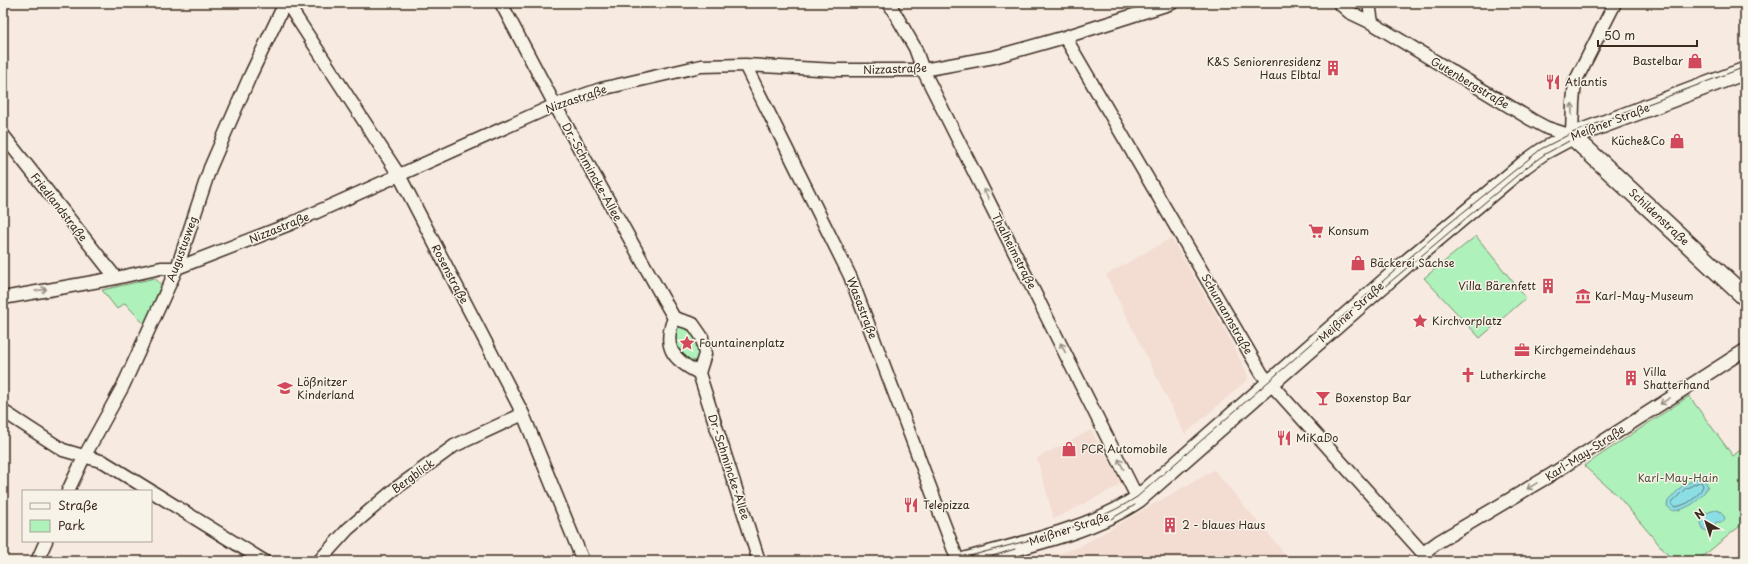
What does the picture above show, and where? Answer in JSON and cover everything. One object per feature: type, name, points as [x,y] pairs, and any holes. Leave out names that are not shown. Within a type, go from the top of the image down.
[{"type":"main road","name":"Meißner Straße","points":[[965,561],[1098,521],[1124,509],[1138,499],[1407,263],[1524,165],[1542,152],[1572,136],[1745,71]]},
{"type":"main road","name":"Schildenstraße","points":[[1572,136],[1745,297]]},
{"type":"street","name":"Rosenstraße","points":[[286,3],[398,175],[523,414],[583,561]]},
{"type":"street","name":"Augustusweg","points":[[68,490],[84,457],[123,386],[177,268],[210,168],[250,76],[286,3]]},
{"type":"street","name":"Dr.-Schmincke-Allee","points":[[502,3],[555,105],[674,318]]},
{"type":"street","name":"Thalheimstraße","points":[[889,3],[916,48],[923,70],[1138,499]]},
{"type":"street","name":"Nizzastraße","points":[[3,298],[116,278],[161,268],[177,268],[290,224],[555,105],[601,90],[701,66],[745,65],[837,70],[923,70],[994,57],[1065,37],[1172,3]]},
{"type":"street","name":"Gutenbergstraße","points":[[1339,3],[1349,12],[1372,23],[1532,120],[1547,128],[1572,136]]},
{"type":"street","points":[[1369,3],[1372,23]]},
{"type":"street","points":[[1572,136],[1575,82],[1615,3]]},
{"type":"street","name":"Schumannstraße","points":[[1065,37],[1262,374],[1427,557]]},
{"type":"street","name":"Wasastraße","points":[[745,65],[850,276],[958,561]]},
{"type":"street","name":"Friedlandstraße","points":[[3,135],[116,278]]},
{"type":"street","points":[[674,318],[693,324],[702,337],[705,354],[699,373],[682,364],[671,350],[669,336],[674,318]]},
{"type":"street","name":"Karl-May-Straße","points":[[1427,557],[1438,542],[1549,476],[1745,350]]},
{"type":"street","name":"Dr.-Schmincke-Allee","points":[[699,373],[760,561]]},
{"type":"street","points":[[3,411],[63,450],[104,462],[149,490]]},
{"type":"street","name":"Bergblick","points":[[319,561],[348,529],[395,489],[454,446],[523,414]]},
{"type":"street","points":[[152,492],[264,561]]},
{"type":"street","points":[[37,561],[46,542]]},
{"type":"shaded area","points":[[1171,238],[1224,328],[1247,373],[1248,379],[1185,434],[1106,275]]},
{"type":"shaded area","points":[[1091,430],[1119,479],[1118,486],[1054,519],[1037,458]]},
{"type":"shaded area","points":[[1214,470],[1291,561],[1039,561],[1079,547]]},
{"type":"green space","points":[[1476,236],[1526,298],[1480,338],[1424,278]]},
{"type":"green space","points":[[155,278],[161,285],[145,325],[125,303],[117,309],[102,290]]},
{"type":"green space","points":[[678,325],[688,330],[694,337],[698,358],[694,361],[687,361],[678,348],[676,326]]},
{"type":"green space","name":"Karl-May-Hain","points":[[1689,396],[1733,456],[1745,446],[1745,522],[1697,561],[1673,561],[1617,495],[1584,466]]},
{"type":"water","points":[[1702,476],[1708,486],[1698,500],[1679,510],[1673,511],[1667,506],[1668,501],[1682,486]]},
{"type":"water","points":[[1715,510],[1720,511],[1725,518],[1723,522],[1716,522],[1713,529],[1709,531],[1703,530],[1701,523],[1703,514]]},
{"type":"tram line","points":[[953,561],[1071,528],[1116,509],[1137,497],[1440,231],[1541,149],[1572,133],[1745,67]]},
{"type":"tram line","points":[[1383,288],[1527,167],[1545,154],[1569,141]]},
{"type":"tram line","points":[[1111,519],[1135,505]]},
{"type":"tram line","points":[[977,561],[1015,549]]},
{"type":"place","name":"Bastelbar","points":[[1695,61]]},
{"type":"place","name":"K&S Seniorenresidenz Haus Elbtal","points":[[1333,68]]},
{"type":"place","name":"Atlantis","points":[[1553,82]]},
{"type":"place","name":"Küche&Co","points":[[1677,141]]},
{"type":"place","name":"Konsum","points":[[1316,231]]},
{"type":"place","name":"Bäckerei Sachse","points":[[1358,263]]},
{"type":"place","name":"Villa Bärenfett","points":[[1548,286]]},
{"type":"place","name":"Karl-May-Museum","points":[[1583,296]]},
{"type":"place","name":"Kirchvorplatz","points":[[1420,321]]},
{"type":"place","name":"Fountainenplatz","points":[[687,343]]},
{"type":"place","name":"Kirchgemeindehaus","points":[[1522,350]]},
{"type":"place","name":"Lutherkirche","points":[[1468,375]]},
{"type":"place","name":"Villa Shatterhand","points":[[1631,378]]},
{"type":"place","name":"Lößnitzer Kinderland","points":[[285,388]]},
{"type":"place","name":"Boxenstop Bar","points":[[1323,398]]},
{"type":"place","name":"MiKaDo","points":[[1284,438]]},
{"type":"place","name":"PCR Automobile","points":[[1069,449]]},
{"type":"place","name":"Telepizza","points":[[911,505]]},
{"type":"place","name":"2 - blaues Haus","points":[[1170,525]]}]
